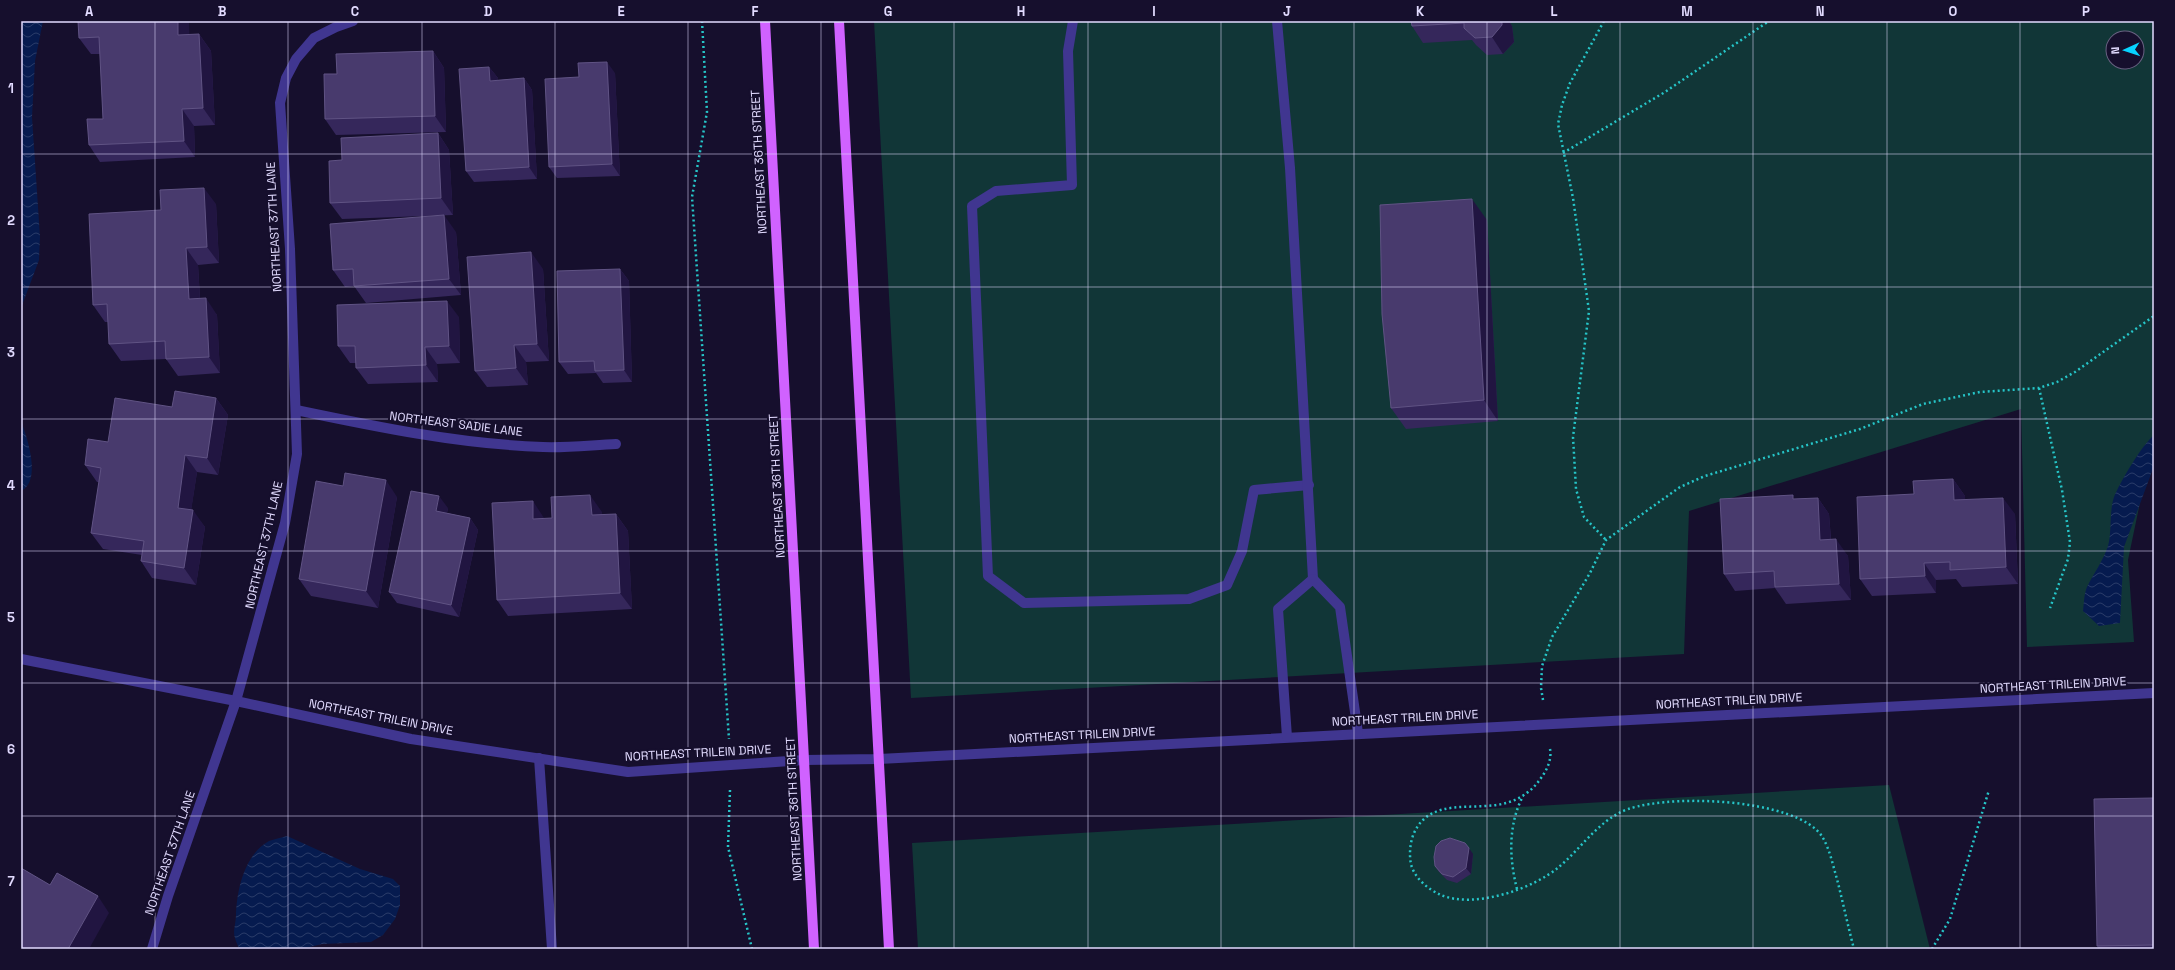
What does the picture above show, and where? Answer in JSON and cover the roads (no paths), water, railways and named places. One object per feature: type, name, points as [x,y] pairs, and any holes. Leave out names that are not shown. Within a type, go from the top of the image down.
[{"type":"main road","name":"NORTHEAST 36TH STREET","points":[[764,21],[814,949]]},
{"type":"main road","points":[[839,21],[889,949]]},
{"type":"street","name":"NORTHEAST 37TH LANE","points":[[152,949],[168,896],[236,701],[285,523],[297,454],[290,249],[280,103],[286,78],[296,59],[314,38],[336,27],[353,21]]},
{"type":"street","points":[[1073,21],[1068,51],[1072,185],[996,191],[972,206],[988,576],[1024,603],[1189,599],[1227,585],[1242,551],[1254,490],[1309,485]]},
{"type":"street","points":[[1277,21],[1287,119],[1309,485],[1312,579],[1340,607],[1358,733]]},
{"type":"street","name":"NORTHEAST SADIE LANE","points":[[296,410],[390,430],[473,442],[544,447],[616,444]]},
{"type":"street","points":[[1287,737],[1278,609],[1312,579]]},
{"type":"street","name":"NORTHEAST TRILEIN DRIVE","points":[[21,659],[236,701],[411,738],[628,772],[804,760],[879,759],[1548,723],[2154,693]]},
{"type":"street","points":[[539,758],[552,949]]},
{"type":"water","points":[[21,21],[43,21],[35,61],[32,117],[40,237],[39,260],[21,308]]},
{"type":"water","points":[[21,421],[29,448],[32,469],[31,478],[27,486],[21,491]]},
{"type":"water","points":[[2154,435],[2154,466],[2124,547],[2120,623],[2099,626],[2083,611],[2086,590],[2104,557],[2108,546],[2112,503],[2114,497],[2132,464]]},
{"type":"water","points":[[287,836],[360,869],[393,879],[400,886],[400,905],[395,919],[383,935],[371,942],[322,944],[302,949],[239,948],[234,932],[240,884],[248,864],[260,847],[269,841]]}]
